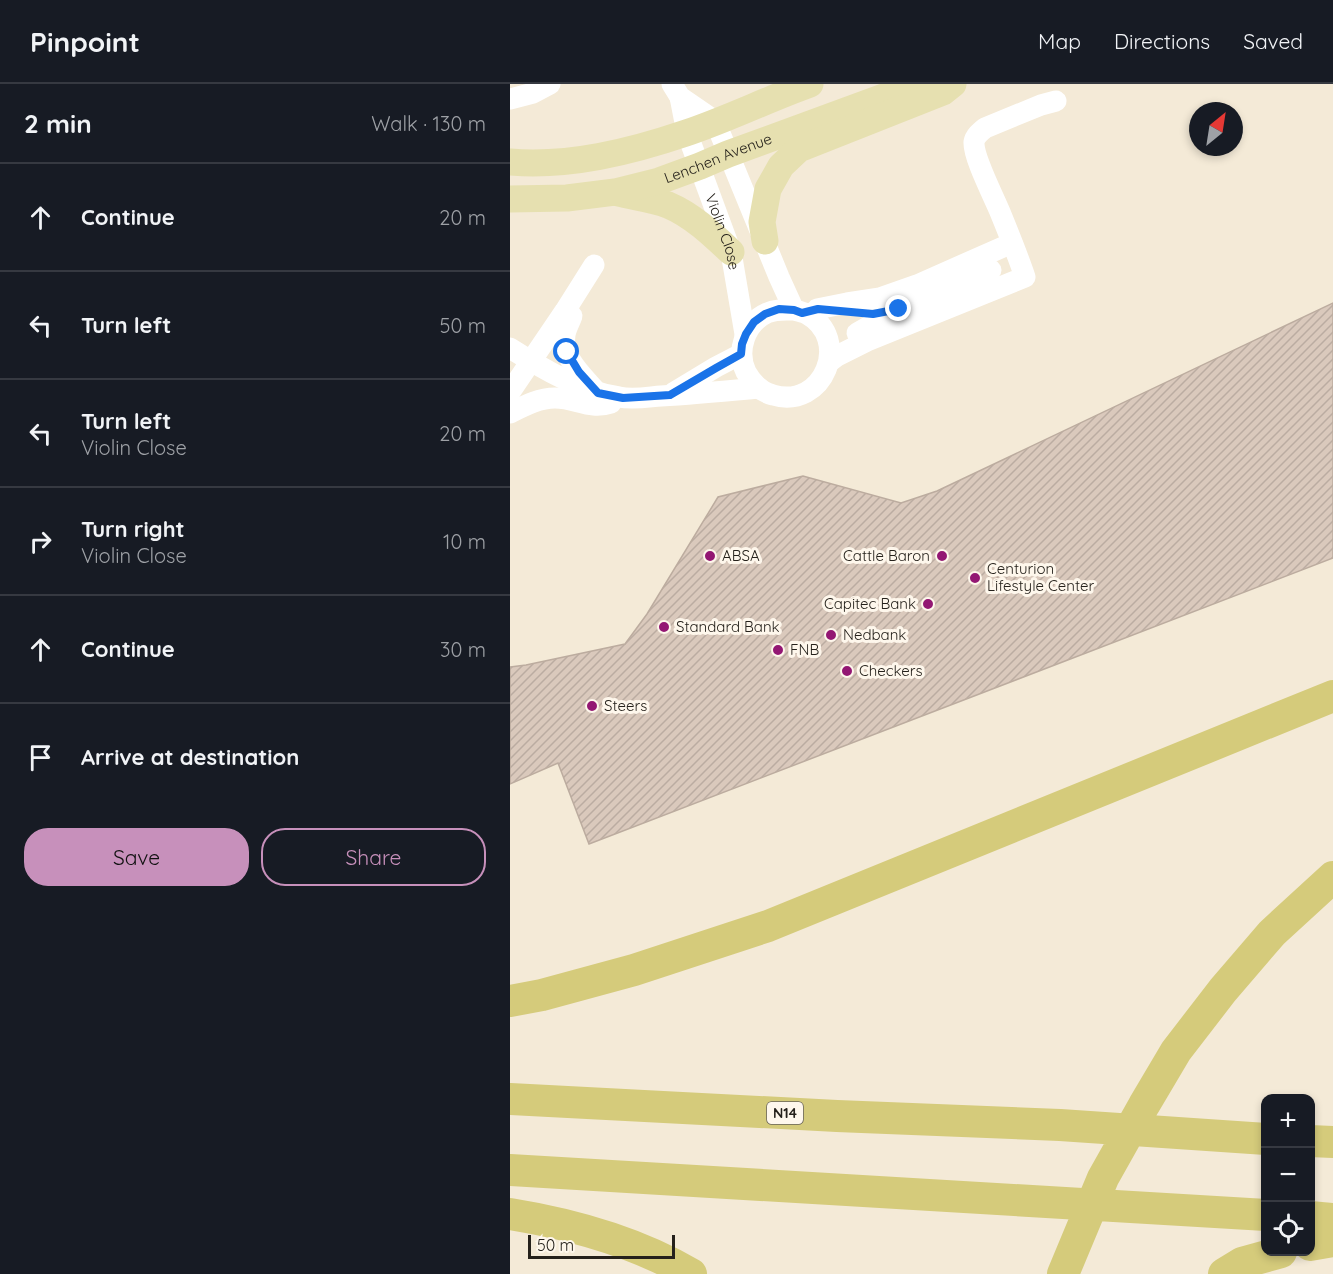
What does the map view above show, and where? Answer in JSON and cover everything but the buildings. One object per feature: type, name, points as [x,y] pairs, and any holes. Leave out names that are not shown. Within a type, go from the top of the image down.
[{"type":"highway","points":[[510,1001],[542,995],[634,970],[768,926],[1333,696]]},
{"type":"highway","points":[[1063,1274],[1103,1178],[1176,1051],[1223,990],[1272,933],[1333,878]]},
{"type":"highway","name":"N14","points":[[510,1099],[1060,1125],[1261,1138]]},
{"type":"highway","points":[[1315,1141],[1333,1142]]},
{"type":"highway","points":[[510,1170],[1261,1215]]},
{"type":"highway","points":[[510,1214],[580,1229],[641,1249],[691,1274]]},
{"type":"highway","points":[[1315,1217],[1333,1219]]},
{"type":"highway","points":[[1315,1244],[1333,1241]]},
{"type":"highway","points":[[1224,1274],[1242,1263],[1265,1256]]},
{"type":"main road","points":[[510,162],[570,160],[619,153],[687,133],[810,84]]},
{"type":"main road","name":"Lenchen Avenue","points":[[510,199],[567,198],[615,192],[659,181],[919,84]]},
{"type":"main road","points":[[765,241],[762,222],[768,189],[781,166],[800,149],[943,92],[953,84]]},
{"type":"main road","points":[[615,192],[666,204],[699,223],[731,252]]},
{"type":"lane","points":[[510,99],[533,93],[550,84]]},
{"type":"lane","points":[[676,90],[715,121],[779,278],[826,334],[833,359]]},
{"type":"lane","name":"Violin Close","points":[[676,90],[687,133],[731,252],[743,344],[743,367],[749,379],[759,388]]},
{"type":"lane","points":[[833,359],[867,341],[1025,277],[981,167],[974,142],[985,128],[1056,101]]},
{"type":"lane","points":[[804,310],[880,298],[907,289],[1011,243]]},
{"type":"lane","points":[[510,392],[594,265]]},
{"type":"lane","points":[[510,348],[584,388],[623,398],[759,388],[768,394],[790,397],[801,395],[820,382],[833,359],[851,337],[899,309],[991,270]]},
{"type":"lane","points":[[670,395],[716,368],[743,344],[754,322],[765,314],[779,309],[873,314],[899,309]]},
{"type":"lane","points":[[572,316],[565,332],[564,341],[567,352],[579,372],[598,393]]},
{"type":"lane","points":[[510,413],[546,399],[557,398],[596,406],[623,398]]},
{"type":"place","name":"ABSA","points":[[710,556]]},
{"type":"place","name":"Cattle Baron","points":[[942,556]]},
{"type":"place","name":"Centurion Lifestyle Center","points":[[975,578]]},
{"type":"place","name":"Capitec Bank","points":[[928,604]]},
{"type":"place","name":"Standard Bank","points":[[664,627]]},
{"type":"place","name":"Nedbank","points":[[831,635]]},
{"type":"place","name":"FNB","points":[[778,650]]},
{"type":"place","name":"Checkers","points":[[847,671]]},
{"type":"place","name":"Steers","points":[[592,706]]},
{"type":"route","points":[[567,352],[579,372],[598,393],[623,398],[670,395],[741,354],[746,334],[754,322],[765,314],[779,309],[802,313],[818,309],[873,314],[899,309]]}]
